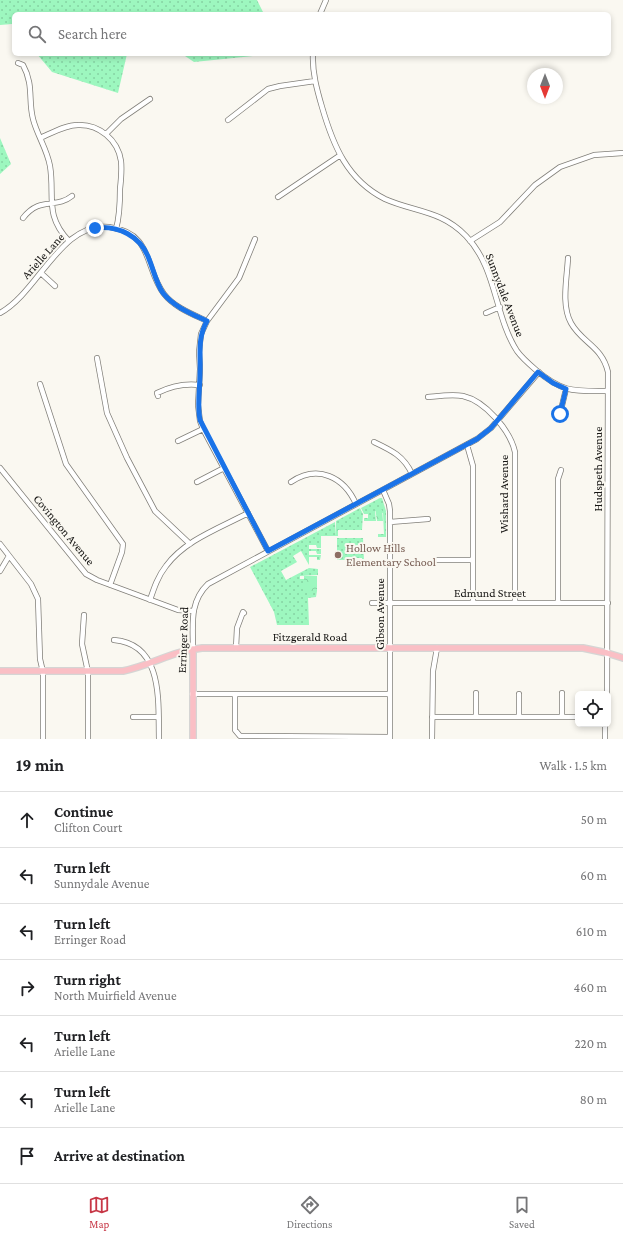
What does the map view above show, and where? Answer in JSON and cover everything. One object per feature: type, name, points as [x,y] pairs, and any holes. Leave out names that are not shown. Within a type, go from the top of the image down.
[{"type":"main road","name":"Fitzgerald Road","points":[[0,671],[123,671],[150,663],[171,654],[193,649],[236,648],[583,648],[608,653],[623,658]]},
{"type":"main road","name":"Erringer Road","points":[[193,649],[193,739]]},
{"type":"street","points":[[321,12],[326,0]]},
{"type":"street","name":"Sunnydale Avenue","points":[[313,56],[315,81],[329,130],[339,156],[354,176],[373,192],[396,203],[421,209],[439,217],[456,227],[470,241],[484,261],[509,336],[517,352],[538,372],[553,383],[566,389],[608,391]]},
{"type":"street","points":[[18,63],[23,65],[29,77],[33,120],[50,165],[53,216],[57,225],[69,241]]},
{"type":"street","points":[[228,120],[268,90],[280,86],[315,81]]},
{"type":"street","points":[[106,134],[121,119],[150,99]]},
{"type":"street","points":[[40,138],[76,125],[92,126],[106,134],[116,146],[121,160],[120,211],[116,229]]},
{"type":"street","points":[[470,241],[500,222],[535,185],[560,167],[594,155],[623,153]]},
{"type":"street","points":[[278,197],[339,156]]},
{"type":"street","points":[[23,218],[34,208],[51,202],[66,201],[72,196]]},
{"type":"street","name":"Arielle Lane","points":[[0,313],[9,307],[42,274],[69,241],[89,229],[102,227],[116,229],[133,237],[142,246],[149,258],[159,287],[167,298],[178,306],[207,321]]},
{"type":"street","points":[[255,239],[239,278],[207,321],[200,340],[200,386],[198,412],[203,429],[268,551]]},
{"type":"street","name":"Hudspeth Avenue","points":[[568,258],[566,302],[567,314],[575,329],[597,349],[604,358],[608,372],[607,691]]},
{"type":"street","points":[[42,274],[55,286]]},
{"type":"street","points":[[486,313],[500,307]]},
{"type":"street","points":[[97,358],[106,413],[126,458],[155,510],[190,544]]},
{"type":"street","name":"Erringer Road","points":[[193,649],[193,611],[198,596],[208,584],[485,434],[498,421],[538,372]]},
{"type":"street","points":[[40,384],[66,464],[123,544],[122,552],[110,585]]},
{"type":"street","points":[[158,396],[157,393],[173,386],[187,384],[200,386]]},
{"type":"street","points":[[560,414],[566,389]]},
{"type":"street","name":"Wishard Avenue","points":[[428,397],[458,396],[469,398],[480,404],[498,421],[510,436],[515,452],[515,603]]},
{"type":"street","points":[[178,441],[203,429]]},
{"type":"street","points":[[374,442],[399,455],[406,463],[412,474]]},
{"type":"street","points":[[467,445],[473,466],[473,603]]},
{"type":"street","name":"Covington Avenue","points":[[0,468],[81,569],[92,577],[110,585],[178,610],[193,611]]},
{"type":"street","points":[[197,482],[224,468]]},
{"type":"street","points":[[558,603],[558,479],[561,470]]},
{"type":"street","points":[[291,482],[310,474],[329,476],[346,486],[356,504]]},
{"type":"street","name":"Gibson Avenue","points":[[383,490],[389,504],[390,522],[390,738]]},
{"type":"street","points":[[150,600],[157,581],[177,554],[190,544],[248,513]]},
{"type":"street","points":[[390,522],[428,519]]},
{"type":"street","points":[[0,544],[31,584],[38,599],[40,659],[43,672],[43,739]]},
{"type":"street","points":[[0,571],[9,556]]},
{"type":"street","points":[[435,560],[473,560]]},
{"type":"street","name":"Edmund Street","points":[[372,603],[608,603]]},
{"type":"street","points":[[236,648],[237,628],[243,612],[244,613]]},
{"type":"street","points":[[84,615],[82,644],[88,672],[88,739]]},
{"type":"street","points":[[114,640],[123,641],[134,646],[144,654],[150,663],[157,684],[159,739]]},
{"type":"street","points":[[432,739],[433,671],[437,648]]},
{"type":"street","points":[[476,693],[476,717]]},
{"type":"street","points":[[562,693],[562,717]]},
{"type":"street","points":[[192,694],[390,694]]},
{"type":"street","points":[[234,694],[235,730],[240,736],[390,738]]},
{"type":"street","points":[[519,694],[519,717]]},
{"type":"street","points":[[133,717],[158,717]]},
{"type":"street","points":[[432,717],[575,717]]},
{"type":"street","points":[[605,727],[605,739]]},
{"type":"green space","points":[[0,0],[257,0],[263,12],[12,12],[12,24],[0,25]]},
{"type":"green space","points":[[39,56],[127,56],[118,93],[52,72]]},
{"type":"green space","points":[[185,56],[253,56],[194,62]]},
{"type":"green space","points":[[0,138],[11,164],[0,174]]},
{"type":"green space","points":[[382,498],[386,511],[386,537],[378,537],[378,534],[384,534],[383,513],[375,511],[376,521],[364,521],[364,518],[368,518],[368,514],[364,514],[361,508]]},
{"type":"green space","points":[[375,507],[382,509],[383,521],[377,521]]},
{"type":"green space","points":[[360,508],[363,514],[362,530],[338,530],[338,536],[336,536],[336,521]]},
{"type":"green space","points":[[335,522],[336,536],[321,536],[321,548],[317,548],[316,545],[309,545],[309,549],[321,549],[321,554],[317,554],[316,551],[309,551],[309,555],[321,555],[320,560],[317,560],[317,557],[309,557],[309,565],[301,551],[293,556],[297,562],[281,571],[286,580],[309,568],[318,569],[318,575],[300,576],[300,579],[304,579],[304,591],[317,591],[316,597],[308,598],[309,625],[277,625],[274,612],[250,567]]},
{"type":"green space","points":[[337,538],[363,538],[364,561],[362,563],[362,558],[337,560]]},
{"type":"green space","points":[[304,576],[317,576],[317,591],[304,591]]},
{"type":"place","name":"Hollow Hills Elementary School","points":[[338,555]]},
{"type":"route","points":[[95,228],[109,227],[122,230],[138,241],[149,258],[159,287],[167,298],[172,303],[207,321],[201,334],[199,347],[200,369],[198,412],[200,420],[203,429],[268,551],[485,434],[538,372],[553,383],[566,389],[560,414]]}]
